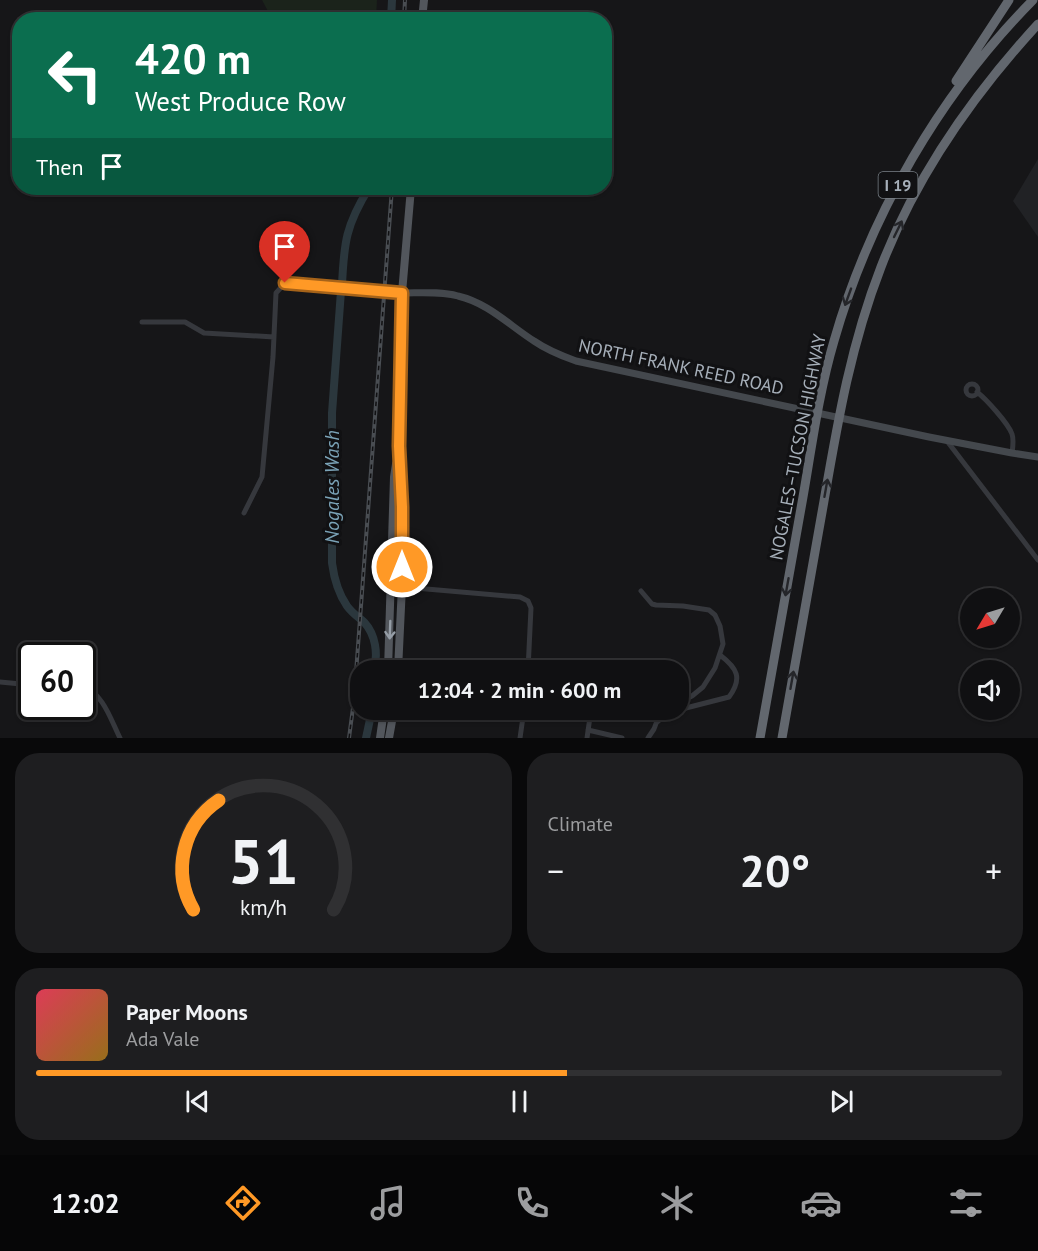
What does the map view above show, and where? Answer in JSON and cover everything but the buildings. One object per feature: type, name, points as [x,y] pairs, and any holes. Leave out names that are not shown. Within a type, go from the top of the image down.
[{"type":"highway","points":[[859,268],[882,211],[903,169],[1009,0]]},
{"type":"highway","points":[[1014,19],[1027,0]]},
{"type":"highway","name":"NOGALES–TUCSON HIGHWAY","points":[[760,738],[820,400],[834,341],[859,268],[892,195],[921,143],[963,81],[1014,19],[1033,0]]},
{"type":"highway","name":"NOGALES–TUCSON HIGHWAY","points":[[782,738],[841,404],[852,357],[881,266],[921,181],[952,132],[998,69],[1038,24]]},
{"type":"highway","points":[[968,108],[1038,33]]},
{"type":"main road","points":[[398,660],[402,586],[399,446],[402,293],[410,195]]},
{"type":"main road","points":[[388,660],[394,477],[399,446]]},
{"type":"main road","points":[[380,738],[383,720]]},
{"type":"main road","points":[[389,738],[392,720]]},
{"type":"street","points":[[244,513],[262,477],[276,292],[285,283],[402,293]]},
{"type":"street","name":"NORTH FRANK REED ROAD","points":[[402,293],[439,292],[474,301],[490,309],[536,343],[576,361],[947,441],[1038,457]]},
{"type":"street","points":[[142,322],[185,322],[204,333],[274,337]]},
{"type":"street","points":[[977,392],[1011,430],[1012,453]]},
{"type":"street","points":[[947,441],[1038,560]]},
{"type":"street","points":[[392,586],[520,597],[528,601],[531,608],[528,660]]},
{"type":"street","points":[[641,591],[656,606],[706,609],[712,612],[718,620],[723,644],[716,668],[703,687],[689,698]]},
{"type":"street","points":[[689,707],[729,697],[733,692],[737,675],[735,669],[720,655]]},
{"type":"street","points":[[0,682],[18,684]]},
{"type":"street","points":[[96,694],[120,738]]},
{"type":"street","points":[[520,738],[523,720]]},
{"type":"street","points":[[587,738],[590,720]]},
{"type":"street","points":[[648,738],[658,720]]},
{"type":"street","points":[[656,725],[661,720]]},
{"type":"street","points":[[588,730],[622,738]]},
{"type":"shaded area","points":[[262,0],[377,0],[376,12],[268,12]]},
{"type":"shaded area","points":[[1038,159],[1038,237],[1013,201]]},
{"type":"waterway","name":"Nogales Wash","points":[[391,12],[392,0]]},
{"type":"waterway","name":"Nogales Wash","points":[[342,285],[348,234],[355,213],[365,195]]},
{"type":"waterway","name":"Nogales Wash","points":[[341,291],[332,413],[332,563],[337,585],[344,601],[371,633],[376,651],[376,660]]},
{"type":"waterway","name":"Nogales Wash","points":[[366,738],[370,720]]},
{"type":"railway","points":[[404,12],[405,0]]},
{"type":"railway","points":[[349,738],[354,700],[391,195]]},
{"type":"route","points":[[285,283],[402,293],[399,446],[402,567]]}]
